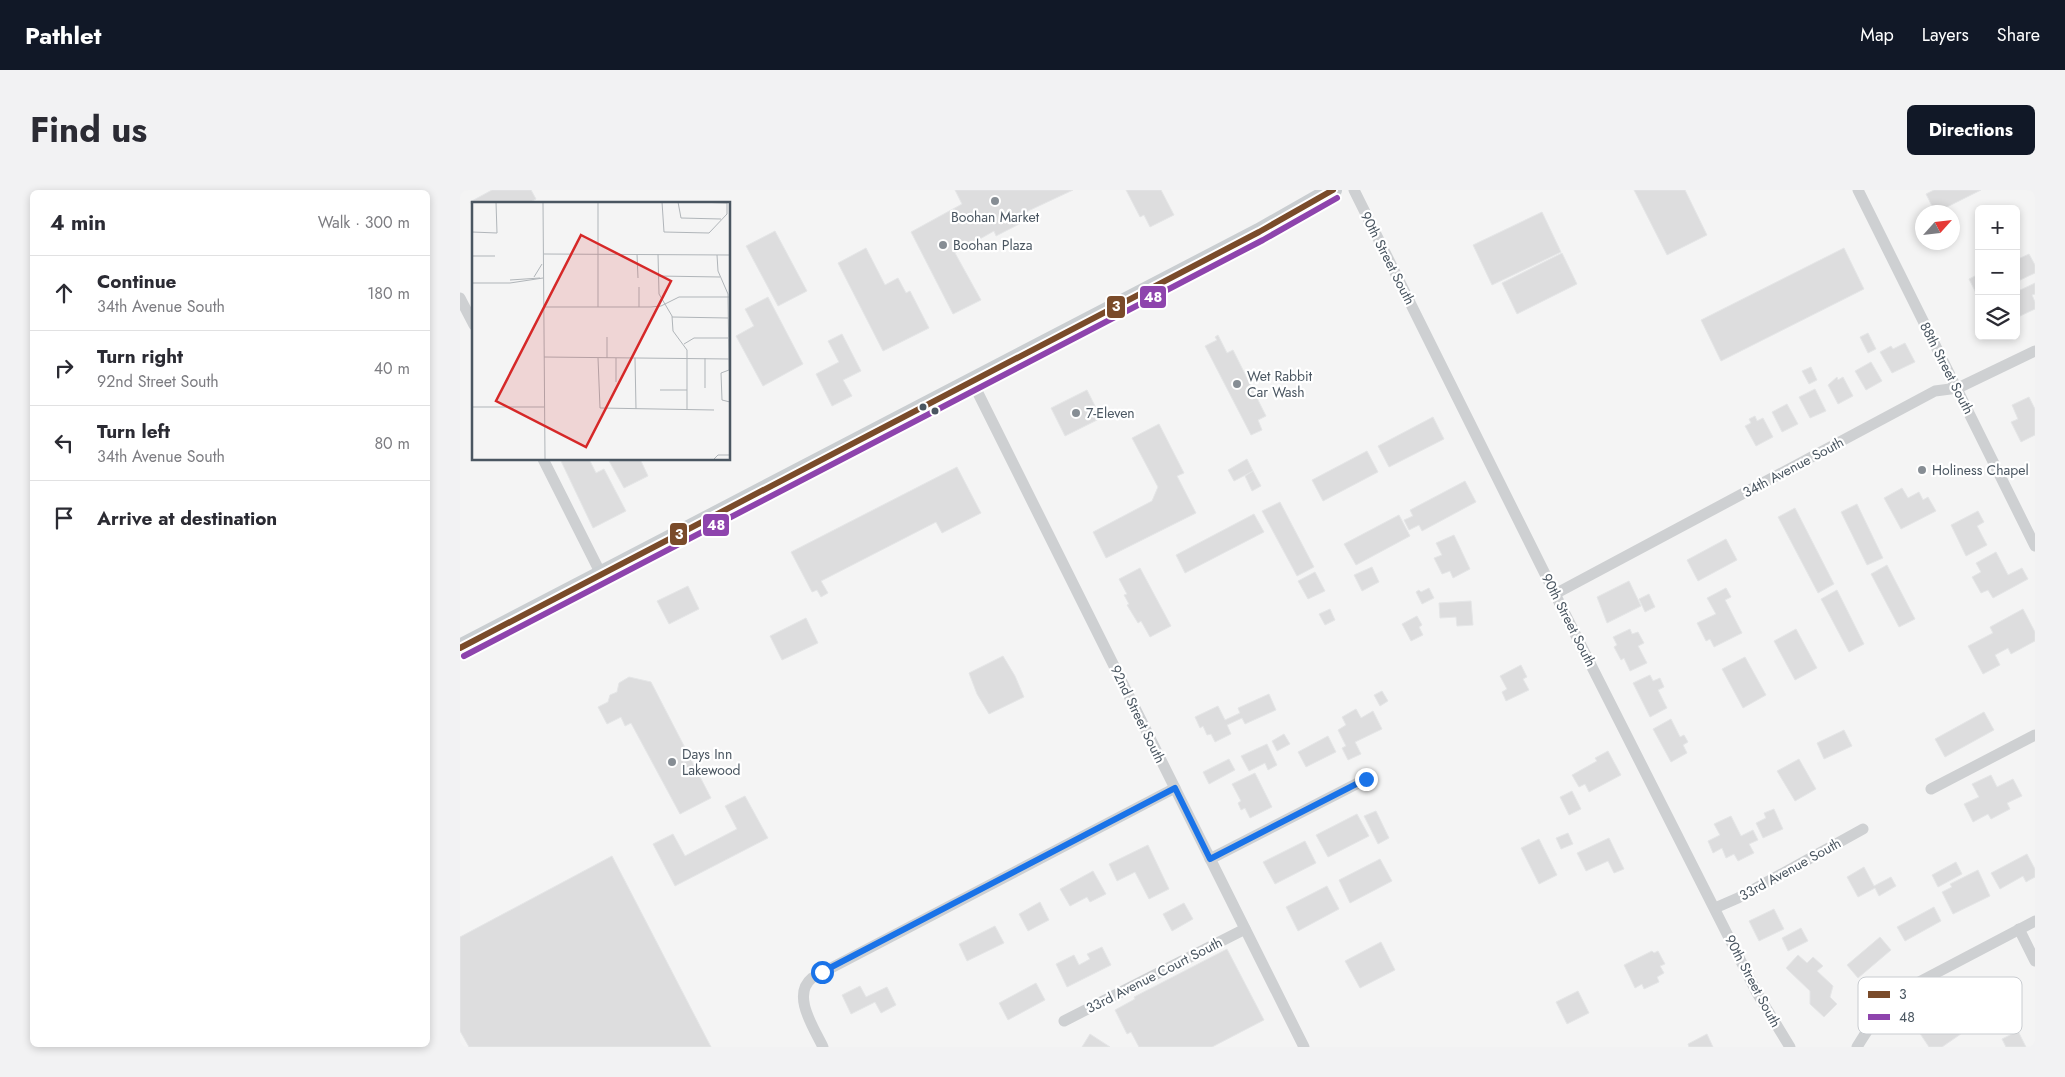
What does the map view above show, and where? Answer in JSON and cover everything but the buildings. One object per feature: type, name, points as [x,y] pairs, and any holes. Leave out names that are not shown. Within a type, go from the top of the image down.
[{"type":"main road","points":[[460,648],[1259,232],[1332,190]]},
{"type":"street","name":"90th Street South","points":[[1354,190],[1555,594],[1716,908],[1757,993],[1790,1047]]},
{"type":"street","name":"88th Street South","points":[[1858,190],[2035,546]]},
{"type":"street","points":[[460,298],[472,321]]},
{"type":"street","name":"34th Avenue South","points":[[1555,594],[1935,390],[1958,388],[2035,351]]},
{"type":"street","name":"92nd Street South","points":[[972,380],[1304,1047]]},
{"type":"street","points":[[544,460],[602,574]]},
{"type":"street","points":[[1931,789],[2035,735]]},
{"type":"street","points":[[1210,859],[1366,779]]},
{"type":"street","points":[[823,1047],[806,1008],[804,991],[808,981],[1175,788]]},
{"type":"street","name":"33rd Avenue South","points":[[1716,908],[1863,829]]},
{"type":"street","points":[[1928,977],[2035,921]]},
{"type":"street","name":"33rd Avenue Court South","points":[[1064,1021],[1245,929]]},
{"type":"street","points":[[2019,929],[2035,961]]},
{"type":"street","points":[[1857,1047],[1865,1034]]},
{"type":"transit line","name":"3","points":[[460,648],[1259,232],[1333,190]]},
{"type":"transit line","name":"48","points":[[464,656],[1263,240],[1337,198]]},
{"type":"place","name":"Boohan Market","points":[[995,201]]},
{"type":"place","name":"Boohan Plaza","points":[[943,245]]},
{"type":"place","name":"Wet Rabbit Car Wash","points":[[1237,384]]},
{"type":"place","name":"7-Eleven","points":[[1076,413]]},
{"type":"place","name":"Holiness Chapel","points":[[1922,470]]},
{"type":"place","name":"Days Inn Lakewood","points":[[672,762]]},
{"type":"route","points":[[822,972],[1175,788],[1210,859],[1366,779]]}]
